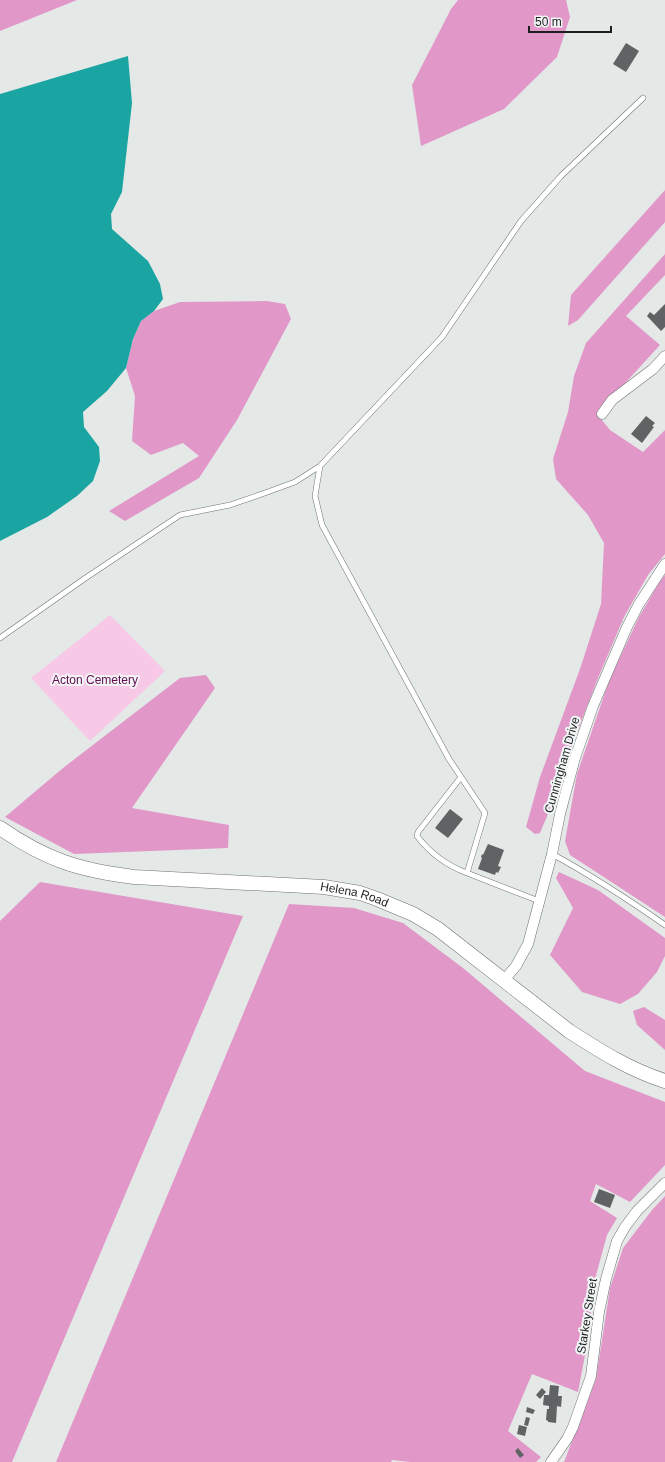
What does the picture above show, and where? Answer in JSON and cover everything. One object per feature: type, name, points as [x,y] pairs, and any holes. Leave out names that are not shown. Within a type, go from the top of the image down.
[{"type":"main road","name":"Helena Road","points":[[0,828],[38,852],[81,868],[107,874],[149,878],[324,887],[360,893],[401,908],[438,929],[569,1031],[630,1068],[665,1081]]},
{"type":"street","points":[[602,414],[612,400],[649,372],[665,356]]},
{"type":"street","name":"Cunningham Drive","points":[[504,980],[516,966],[528,944],[552,854],[560,814],[575,758],[593,706],[624,634],[639,604],[665,564]]},
{"type":"street","name":"Starkey Street","points":[[551,1462],[567,1439],[573,1427],[591,1376],[599,1312],[606,1279],[617,1241],[625,1227],[638,1211],[665,1183]]},
{"type":"lane","points":[[0,638],[84,579],[180,515],[230,505],[262,494],[295,482],[320,466],[442,338],[521,221],[561,176],[643,98]]},
{"type":"lane","points":[[320,466],[315,496],[322,526],[449,759],[485,813],[467,873]]},
{"type":"lane","points":[[461,777],[418,832],[417,836],[445,863],[453,868],[539,901]]},
{"type":"lane","points":[[552,854],[632,902],[665,925]]},
{"type":"green space","name":"Acton Cemetery","points":[[110,615],[165,671],[90,741],[31,678]]},
{"type":"shaded area","points":[[0,0],[77,0],[0,31]]},
{"type":"shaded area","points":[[458,0],[566,0],[570,17],[557,57],[504,109],[421,146],[412,85],[451,9]]},
{"type":"shaded area","points":[[665,190],[665,222],[578,320],[568,326],[571,295]]},
{"type":"shaded area","points":[[665,254],[665,275],[626,316],[660,345],[597,414],[610,430],[643,452],[665,430],[665,554],[648,575],[624,617],[598,678],[564,766],[556,795],[540,833],[535,834],[526,827],[540,777],[580,669],[601,604],[604,543],[588,515],[556,479],[553,459],[568,412],[574,376],[586,343]]},
{"type":"shaded area","points":[[267,301],[285,304],[291,319],[237,420],[199,478],[125,521],[109,511],[199,456],[183,443],[151,455],[132,441],[135,396],[126,368],[133,339],[141,321],[154,311],[180,302]]},
{"type":"shaded area","points":[[665,575],[665,917],[570,855],[565,841],[577,774],[609,681],[639,617]]},
{"type":"shaded area","points":[[206,675],[215,688],[132,808],[229,825],[228,848],[74,854],[5,817],[63,768],[180,678]]},
{"type":"shaded area","points":[[559,872],[598,890],[665,938],[665,956],[657,972],[638,994],[620,1004],[582,992],[550,955],[573,908],[556,878]]},
{"type":"shaded area","points":[[40,882],[243,916],[12,1462],[0,1462],[0,921]]},
{"type":"shaded area","points":[[289,904],[354,908],[403,923],[463,968],[585,1071],[665,1102],[665,1165],[630,1202],[596,1184],[590,1201],[617,1218],[607,1235],[595,1279],[586,1350],[578,1392],[532,1374],[508,1431],[541,1457],[536,1462],[410,1462],[392,1460],[391,1462],[56,1462]]},
{"type":"shaded area","points":[[644,1007],[665,1020],[665,1050],[637,1025],[633,1011]]},
{"type":"shaded area","points":[[665,1196],[665,1462],[564,1462],[596,1379],[610,1288],[623,1248],[652,1210]]},
{"type":"water","points":[[128,56],[132,103],[122,192],[111,214],[112,229],[148,261],[160,284],[163,299],[154,311],[141,321],[133,339],[126,368],[107,391],[83,412],[84,427],[99,447],[100,461],[93,481],[77,496],[47,517],[0,541],[0,94]]},
{"type":"building","points":[[626,43],[639,51],[626,72],[613,64]]},
{"type":"building","points":[[665,304],[665,327],[661,331],[647,316],[650,312],[654,315]]},
{"type":"building","points":[[646,416],[655,423],[652,426],[654,427],[642,443],[631,434]]},
{"type":"building","points":[[450,809],[463,819],[448,838],[435,828]]},
{"type":"building","points":[[488,844],[504,850],[498,866],[501,867],[495,875],[478,869],[482,854],[483,855]]},
{"type":"building","points":[[599,1189],[615,1195],[610,1208],[594,1202]]},
{"type":"building","points":[[550,1385],[559,1386],[558,1396],[562,1396],[561,1407],[557,1406],[556,1423],[548,1422],[546,1420],[547,1409],[549,1409],[549,1406],[543,1405],[544,1395],[549,1395]]},
{"type":"building","points":[[542,1388],[546,1392],[540,1399],[536,1395]]},
{"type":"building","points":[[527,1407],[535,1410],[533,1414],[526,1412]]},
{"type":"building","points":[[526,1417],[530,1418],[528,1426],[524,1425]]},
{"type":"building","points":[[519,1425],[527,1427],[525,1436],[517,1434]]},
{"type":"building","points":[[518,1448],[524,1455],[520,1458],[515,1451]]}]
